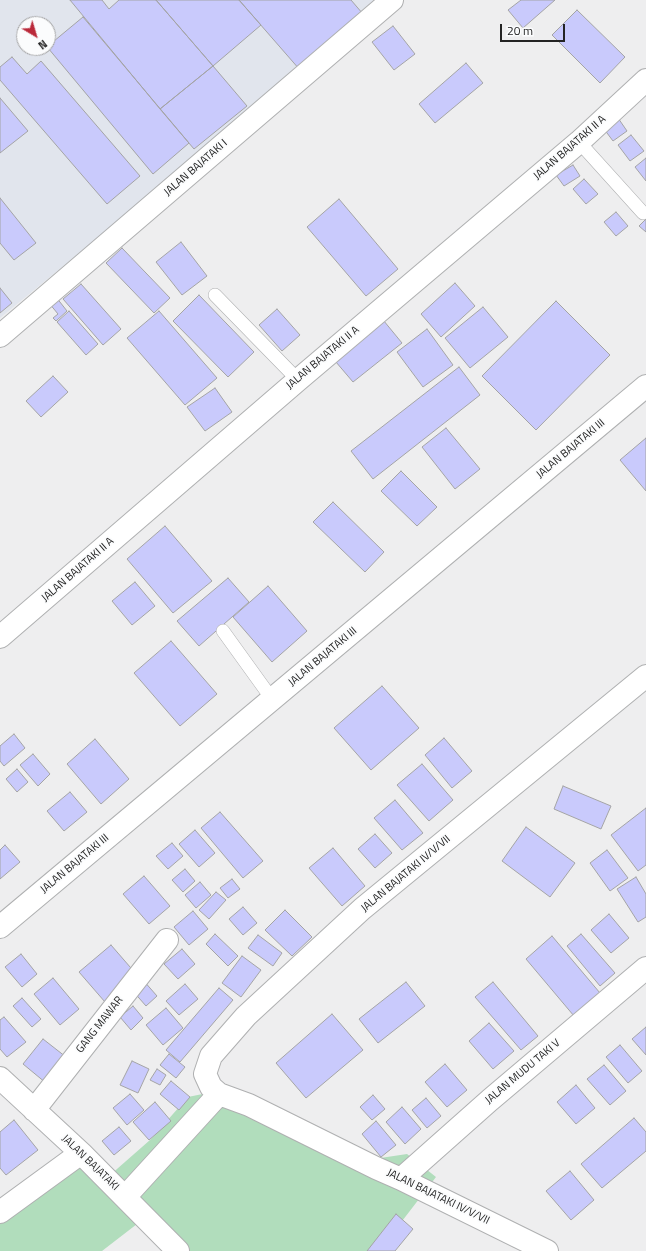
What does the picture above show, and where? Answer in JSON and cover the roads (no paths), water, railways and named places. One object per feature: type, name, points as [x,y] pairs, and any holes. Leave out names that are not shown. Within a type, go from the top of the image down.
[{"type":"street","name":"JALAN BAJATAKI I","points":[[0,336],[392,0]]},
{"type":"street","name":"JALAN BAJATAKI II A","points":[[0,637],[298,380],[579,142],[646,80]]},
{"type":"street","name":"JALAN BAJATAKI III","points":[[0,927],[646,386]]},
{"type":"street","name":"JALAN BAJATAKI IV/V/VII","points":[[547,1251],[249,1106],[219,1094],[211,1087],[205,1074],[211,1056],[246,1016],[362,909],[646,676]]},
{"type":"street","name":"GANG MAWAR","points":[[34,1110],[167,940]]},
{"type":"street","name":"JALAN MUDU TAKI V","points":[[401,1179],[490,1100],[646,968]]},
{"type":"street","name":"JALAN BAJATAKI","points":[[0,1078],[81,1153],[178,1251]]},
{"type":"street","points":[[125,1197],[219,1094]]},
{"type":"street","points":[[0,1212],[81,1153]]},
{"type":"lane","points":[[579,142],[642,213]]},
{"type":"lane","points":[[216,295],[298,380]]},
{"type":"lane","points":[[223,631],[272,699]]}]
